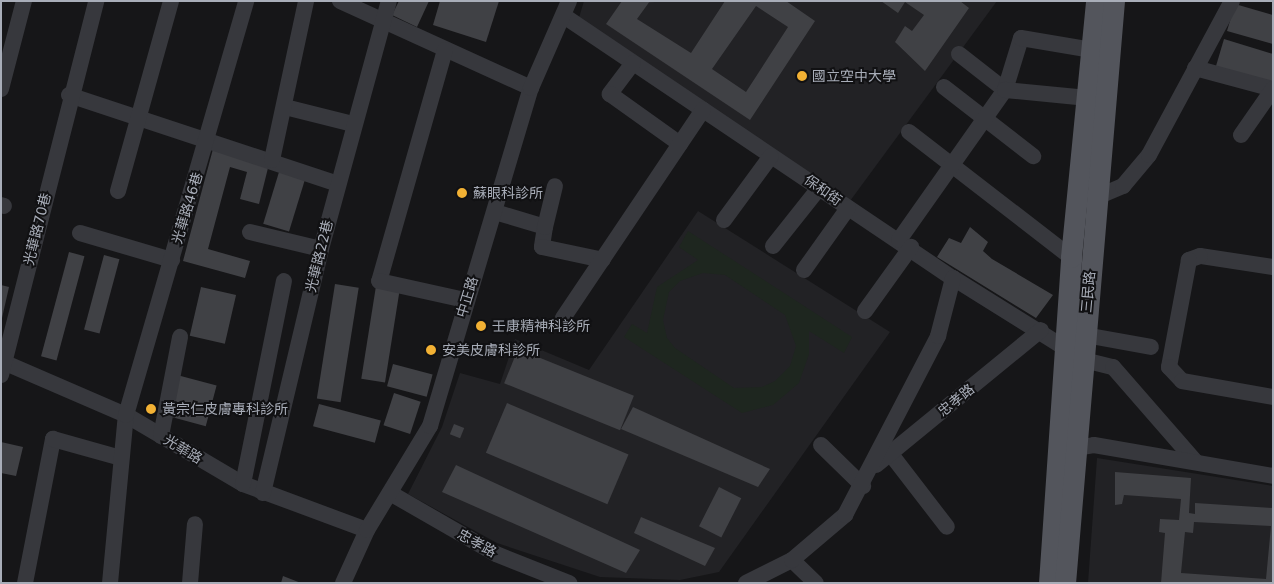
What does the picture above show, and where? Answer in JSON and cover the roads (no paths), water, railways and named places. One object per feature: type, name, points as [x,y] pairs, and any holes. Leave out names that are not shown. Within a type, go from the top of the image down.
[{"type":"main road","name":"三民路","points":[[1049,583],[1071,257],[1096,1]]},
{"type":"main road","name":"三民路","points":[[1065,583],[1114,1]]},
{"type":"street","points":[[1,89],[24,1]]},
{"type":"street","name":"光華路70巷","points":[[2,366],[69,95],[96,1]]},
{"type":"street","points":[[118,191],[141,117],[171,1]]},
{"type":"street","name":"光華路46巷","points":[[110,583],[126,415],[208,138],[246,1]]},
{"type":"street","points":[[272,160],[306,1]]},
{"type":"street","points":[[340,1],[531,88]]},
{"type":"street","name":"光華路22巷","points":[[263,493],[321,248],[353,124],[381,21],[390,1]]},
{"type":"street","points":[[1076,207],[1123,186],[1149,155],[1232,1]]},
{"type":"street","name":"保和街","points":[[566,9],[633,63],[820,187],[848,208],[905,243],[953,278],[1041,330],[1084,360]]},
{"type":"street","name":"中正路","points":[[343,583],[367,530],[430,426],[465,300],[495,212],[531,88],[566,9]]},
{"type":"street","points":[[865,311],[953,162],[1005,90],[1022,38],[1092,50]]},
{"type":"street","points":[[445,50],[378,282],[465,300]]},
{"type":"street","points":[[959,54],[1005,90],[1088,98]]},
{"type":"street","points":[[633,63],[610,94],[680,144]]},
{"type":"street","points":[[1195,68],[1273,89],[1241,135]]},
{"type":"street","points":[[944,88],[984,117],[1032,156]]},
{"type":"street","points":[[69,95],[208,138],[338,184]]},
{"type":"street","points":[[284,107],[353,124]]},
{"type":"street","points":[[563,318],[704,110]]},
{"type":"street","points":[[909,132],[953,162],[1071,257]]},
{"type":"street","points":[[724,220],[771,156]]},
{"type":"street","points":[[555,186],[542,247],[603,260]]},
{"type":"street","points":[[772,246],[820,187]]},
{"type":"street","points":[[804,270],[848,208]]},
{"type":"street","points":[[495,212],[545,227]]},
{"type":"street","points":[[250,232],[321,248]]},
{"type":"street","points":[[80,233],[172,260]]},
{"type":"street","points":[[1273,267],[1200,256],[1189,260],[1169,367],[1182,381],[1273,397]]},
{"type":"street","name":"忠孝路","points":[[746,583],[792,560],[844,515],[862,486],[938,336],[953,278]]},
{"type":"street","points":[[243,484],[284,281]]},
{"type":"street","name":"忠孝路","points":[[870,469],[1041,330]]},
{"type":"street","points":[[1085,335],[1151,347]]},
{"type":"street","points":[[161,436],[180,337]]},
{"type":"street","points":[[1084,360],[1113,367],[1196,462]]},
{"type":"street","name":"光華路","points":[[2,366],[126,415],[243,484],[263,493],[367,530]]},
{"type":"street","points":[[25,583],[53,439],[121,458]]},
{"type":"street","points":[[821,446],[862,486]]},
{"type":"street","points":[[1076,448],[1094,446],[1273,475]]},
{"type":"street","points":[[890,453],[947,527]]},
{"type":"street","name":"忠孝路","points":[[390,492],[496,554],[560,581]]},
{"type":"street","points":[[190,583],[195,524]]},
{"type":"street","points":[[792,560],[816,583]]},
{"type":"place","name":"國立空中大學","points":[[802,76]]},
{"type":"place","name":"蘇眼科診所","points":[[462,193]]},
{"type":"place","name":"壬康精神科診所","points":[[481,326]]},
{"type":"place","name":"安美皮膚科診所","points":[[431,350]]},
{"type":"place","name":"黃宗仁皮膚專科診所","points":[[151,409]]}]
